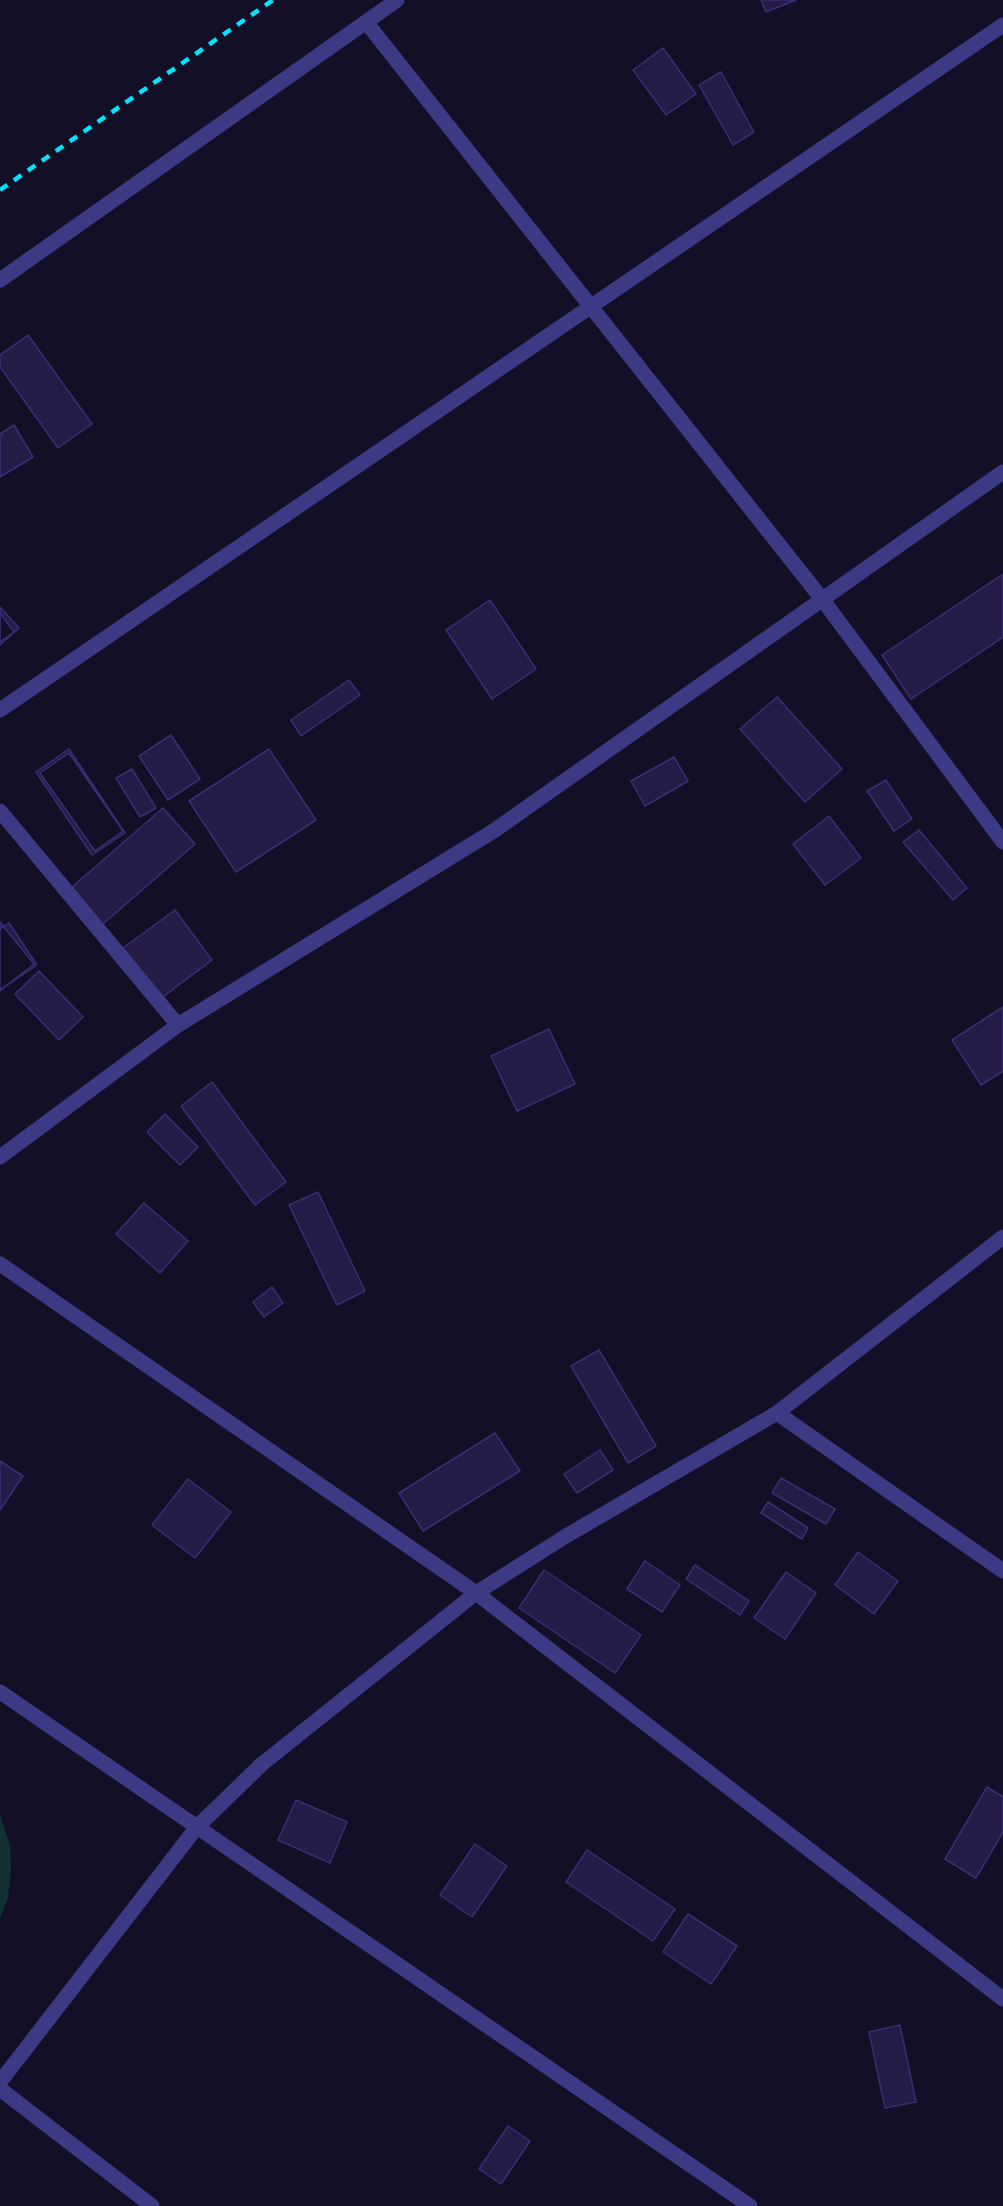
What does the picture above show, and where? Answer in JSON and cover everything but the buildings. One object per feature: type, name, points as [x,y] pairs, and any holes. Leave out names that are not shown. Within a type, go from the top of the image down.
[{"type":"street","points":[[0,280],[397,0]]},
{"type":"street","points":[[366,22],[822,599],[1003,842]]},
{"type":"street","points":[[0,710],[1003,25]]},
{"type":"street","points":[[0,1157],[178,1025],[495,830],[1003,472]]},
{"type":"street","points":[[0,811],[178,1025]]},
{"type":"street","points":[[0,2082],[197,1827],[262,1764],[476,1593],[566,1536],[777,1413],[1003,1237]]},
{"type":"street","points":[[0,1264],[476,1593],[1003,1999]]},
{"type":"street","points":[[777,1413],[1003,1571]]},
{"type":"street","points":[[0,1692],[750,2206]]},
{"type":"street","points":[[0,2089],[152,2206]]},
{"type":"green space","points":[[0,1815],[10,1845],[11,1871],[8,1897],[0,1919]]},
{"type":"railway","points":[[0,190],[273,0]]}]
